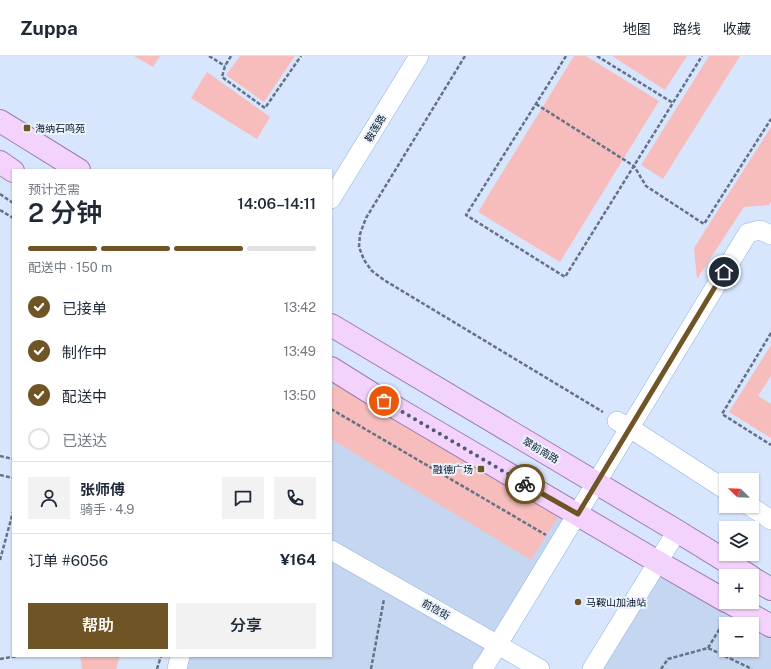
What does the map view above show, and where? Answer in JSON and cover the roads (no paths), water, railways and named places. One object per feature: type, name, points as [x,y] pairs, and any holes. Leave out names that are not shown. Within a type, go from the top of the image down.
[{"type":"main road","points":[[0,121],[77,169]]},
{"type":"main road","points":[[0,162],[12,170]]},
{"type":"main road","name":"翠前南路","points":[[332,326],[597,483],[738,569]]},
{"type":"main road","points":[[332,369],[719,597]]},
{"type":"main road","name":"翠前南路","points":[[759,582],[771,589]]},
{"type":"main road","points":[[741,609],[771,626]]},
{"type":"street","name":"鞍莲路","points":[[332,197],[419,56]]},
{"type":"street","points":[[482,669],[597,483],[624,424],[748,233],[760,230],[771,235]]},
{"type":"street","points":[[624,424],[719,485]]},
{"type":"street","points":[[759,512],[771,520]]},
{"type":"street","points":[[592,669],[677,531]]},
{"type":"street","name":"前信街","points":[[332,551],[540,669]]},
{"type":"street","points":[[176,669],[180,657]]},
{"type":"place","name":"海纳石鸣苑","points":[[27,128]]},
{"type":"place","name":"融德广场","points":[[481,469]]},
{"type":"place","name":"马鞍山加油站","points":[[578,602]]}]
